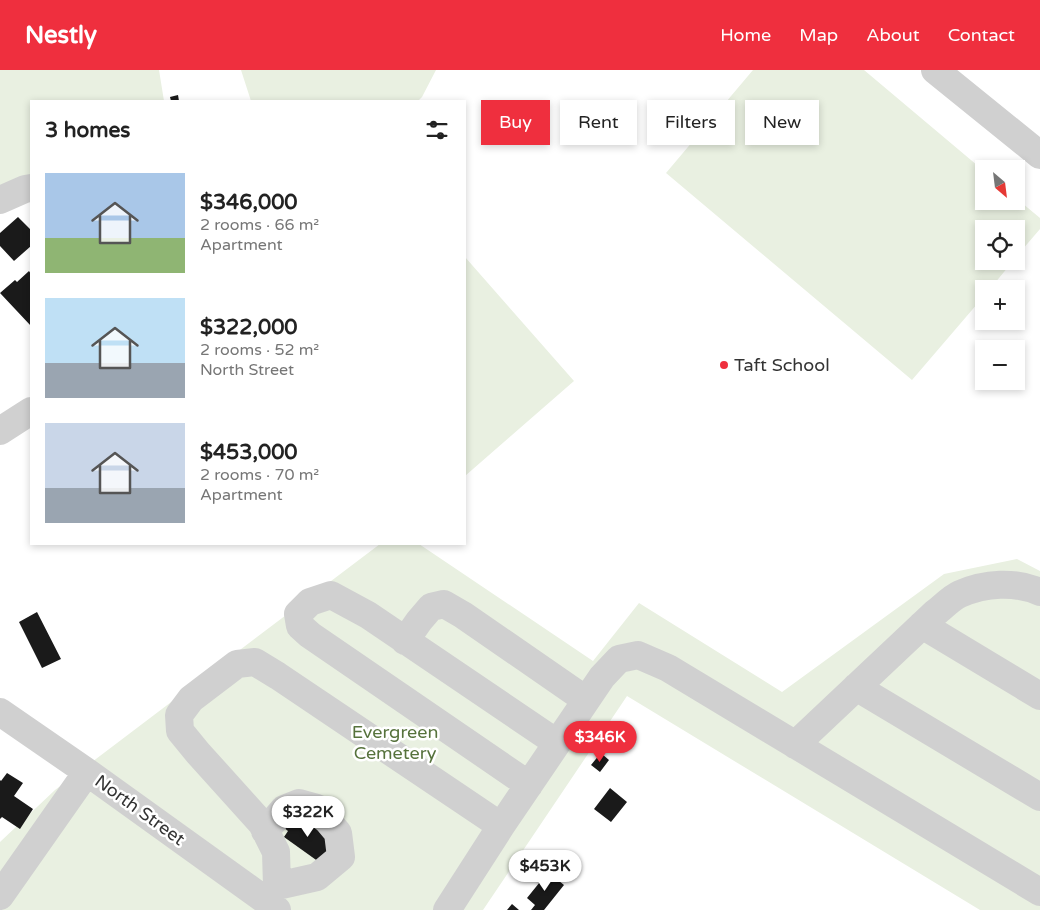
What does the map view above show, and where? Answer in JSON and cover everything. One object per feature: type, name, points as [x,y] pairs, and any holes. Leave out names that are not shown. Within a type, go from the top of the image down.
[{"type":"street","points":[[936,70],[1040,155]]},
{"type":"street","points":[[0,200],[30,188]]},
{"type":"street","points":[[0,429],[30,412]]},
{"type":"street","points":[[795,744],[935,613],[959,594],[986,586],[1011,585],[1040,592]]},
{"type":"street","points":[[529,786],[310,635],[300,626],[298,614],[310,602],[331,595],[368,615],[557,743]]},
{"type":"street","points":[[405,640],[419,620],[431,608],[444,604],[463,615],[586,700]]},
{"type":"street","points":[[922,625],[1040,696]]},
{"type":"street","points":[[447,910],[501,826],[602,677],[619,659],[638,655],[668,668],[1040,892]]},
{"type":"street","points":[[273,899],[276,852],[262,824],[180,731],[179,715],[191,699],[237,664],[255,662],[278,676],[501,826]]},
{"type":"street","points":[[856,687],[1040,797]]},
{"type":"street","name":"North Street","points":[[0,712],[273,899]]},
{"type":"street","points":[[0,896],[87,772]]},
{"type":"street","points":[[265,831],[284,809],[299,803],[318,808],[338,834],[341,857],[317,877],[273,899]]},
{"type":"green space","points":[[0,70],[159,70],[164,100],[30,100],[30,191],[0,197]]},
{"type":"green space","points":[[241,70],[436,70],[419,100],[251,100]]},
{"type":"green space","points":[[753,70],[864,70],[975,163],[975,210],[1025,210],[1025,206],[1040,218],[1040,229],[1025,246],[1025,220],[975,220],[975,270],[1006,270],[997,280],[975,280],[975,306],[912,380],[666,173],[690,145],[735,145],[735,100],[728,100]]},
{"type":"green space","points":[[466,258],[574,381],[466,475]]},
{"type":"green space","name":"Evergreen Cemetery","points":[[379,545],[420,545],[593,661],[639,603],[782,692],[944,574],[1017,559],[1040,571],[1040,910],[980,910],[627,696],[483,910],[0,910],[0,842],[55,790]]},
{"type":"building","points":[[178,95],[179,100],[171,100],[170,97]]},
{"type":"building","points":[[18,217],[30,229],[30,247],[14,261],[0,246],[0,233]]},
{"type":"building","points":[[29,271],[30,325],[0,293],[15,280],[17,282]]},
{"type":"building","points":[[37,612],[61,659],[42,668],[19,622]]},
{"type":"building","points":[[600,754],[609,760],[600,772],[591,765]]},
{"type":"building","points":[[7,773],[23,783],[14,796],[33,809],[20,829],[2,817],[0,819],[0,780]]},
{"type":"building","points":[[610,788],[627,802],[611,822],[594,809]]},
{"type":"building","points":[[298,817],[334,841],[319,862],[284,837],[288,831],[283,827],[289,819],[294,822]]},
{"type":"building","points":[[548,872],[564,885],[544,910],[531,910],[535,905],[527,898]]},
{"type":"building","points":[[512,904],[519,910],[507,910]]},
{"type":"place","name":"Taft School","points":[[724,365]]}]
